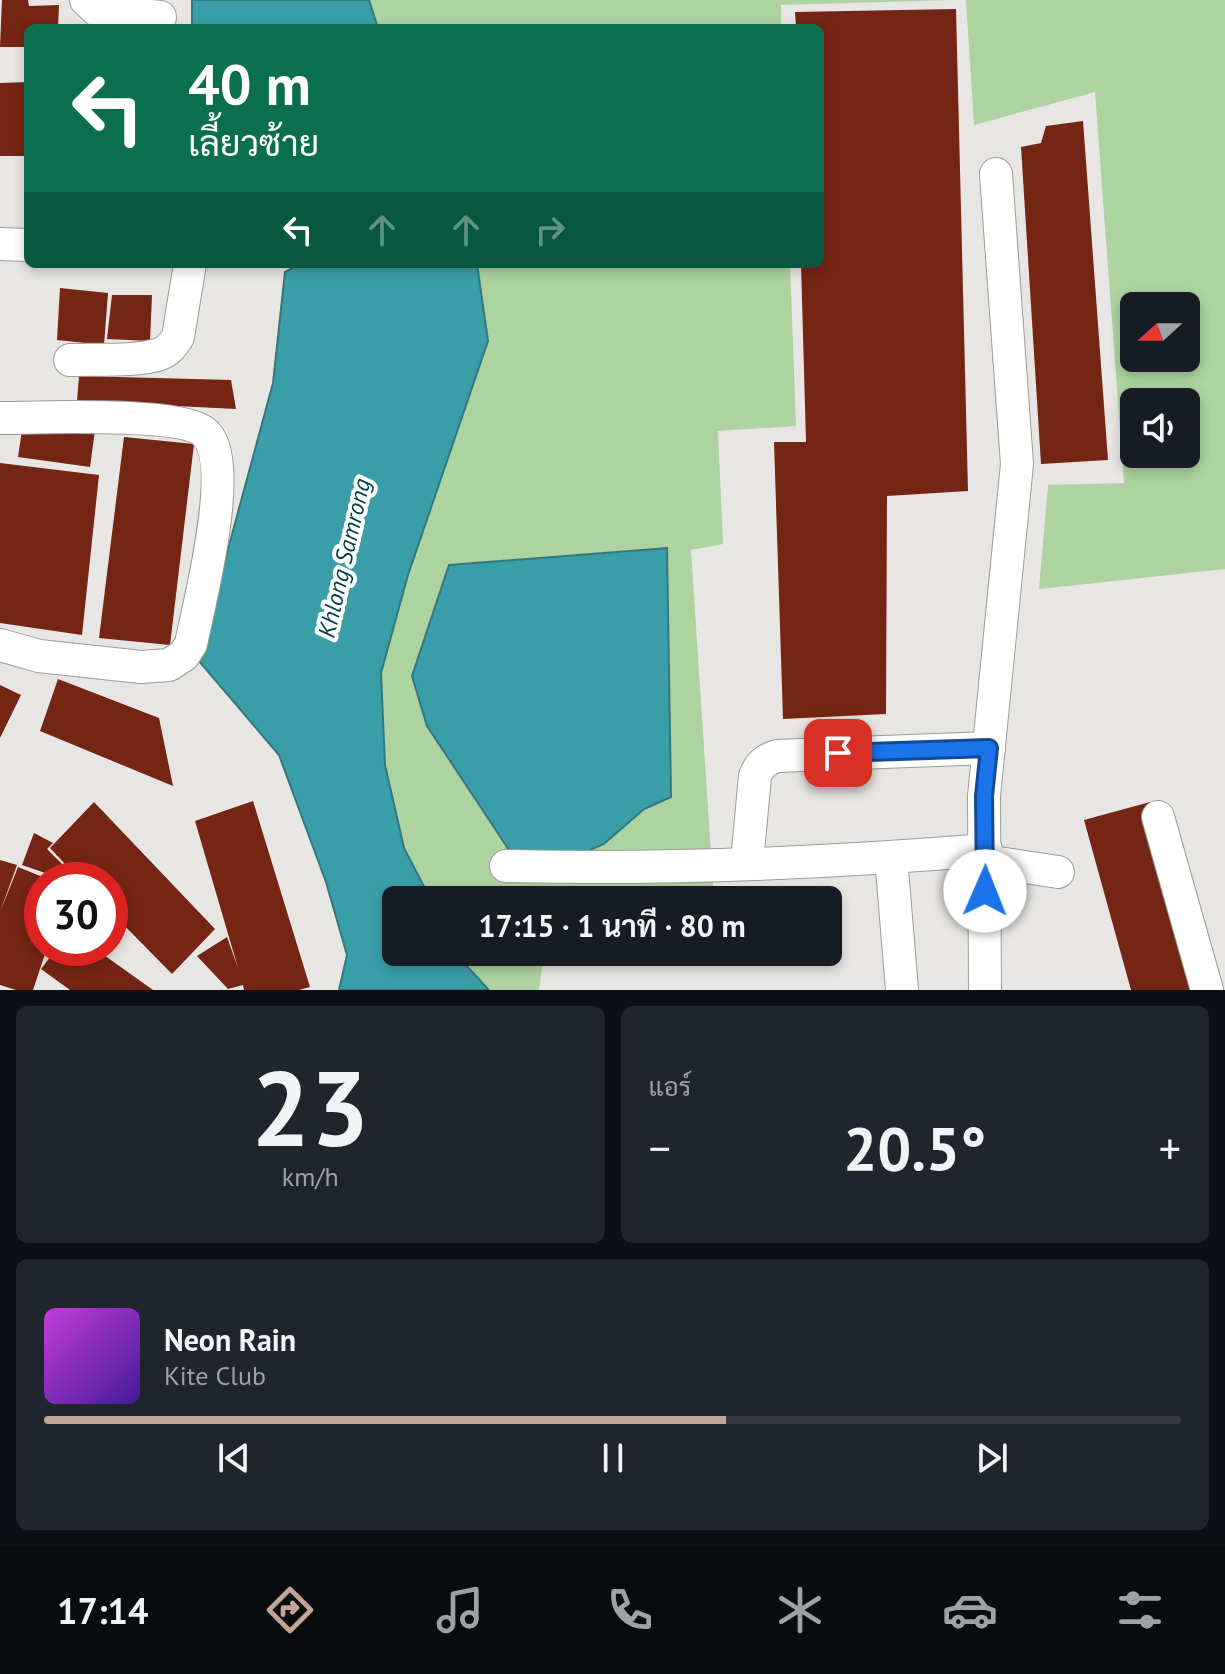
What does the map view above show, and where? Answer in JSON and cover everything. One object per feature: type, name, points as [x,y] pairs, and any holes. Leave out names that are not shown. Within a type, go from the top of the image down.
[{"type":"street","points":[[86,0],[98,11],[160,17]]},
{"type":"street","points":[[985,990],[984,796],[1017,464],[996,174]]},
{"type":"street","points":[[0,244],[24,245]]},
{"type":"street","points":[[70,360],[163,354],[178,337],[189,268]]},
{"type":"street","points":[[0,418],[159,420],[193,425],[207,434],[215,450],[218,506],[191,644],[184,655],[169,665],[141,667],[39,656],[0,645]]},
{"type":"street","points":[[747,862],[755,776],[766,759],[777,756],[989,748]]},
{"type":"street","points":[[1158,817],[1207,990]]},
{"type":"street","points":[[506,866],[614,869],[986,855],[1058,872]]},
{"type":"street","points":[[891,857],[902,990]]},
{"type":"green space","points":[[369,0],[952,0],[781,5],[781,24],[377,24]]},
{"type":"green space","points":[[966,0],[1225,0],[1225,569],[1039,589],[1048,485],[1124,483],[1123,468],[1200,468],[1200,388],[1120,388],[1120,429],[1095,92],[974,125]]},
{"type":"green space","points":[[478,268],[790,268],[796,426],[718,431],[723,544],[691,550],[713,886],[424,886],[404,848],[385,765],[381,673],[408,575],[488,341]]},
{"type":"green space","points":[[467,966],[542,966],[539,990],[489,990]]},
{"type":"water","points":[[192,0],[369,0],[377,24],[192,24]]},
{"type":"water","name":"Khlong Samrong","points":[[292,268],[478,268],[488,341],[408,575],[381,673],[385,765],[404,848],[424,886],[382,886],[382,966],[467,966],[489,990],[339,990],[347,955],[326,882],[279,755],[198,660],[273,383],[285,272]]},
{"type":"water","points":[[667,548],[671,797],[644,809],[604,844],[571,858],[515,859],[427,726],[412,676],[449,565]]},
{"type":"building","points":[[2,0],[28,0],[29,6],[59,5],[58,24],[24,24],[24,47],[0,47]]},
{"type":"building","points":[[956,9],[968,491],[887,496],[886,714],[783,719],[774,442],[806,442],[801,268],[824,268],[824,24],[796,24],[795,12]]},
{"type":"building","points":[[24,82],[24,156],[0,156],[0,83]]},
{"type":"building","points":[[1083,121],[1108,460],[1041,464],[1021,147],[1041,143],[1046,126]]},
{"type":"building","points":[[60,288],[108,293],[104,345],[57,340]]},
{"type":"building","points":[[112,295],[152,295],[150,341],[107,339]]},
{"type":"building","points":[[79,376],[231,380],[236,409],[77,401]]},
{"type":"building","points":[[22,430],[95,430],[90,467],[18,457]]},
{"type":"building","points":[[124,437],[194,444],[170,645],[99,638]]},
{"type":"building","points":[[0,463],[99,475],[82,635],[0,623]]},
{"type":"building","points":[[58,679],[159,718],[173,786],[40,731]]},
{"type":"building","points":[[0,685],[21,695],[0,738]]},
{"type":"building","points":[[253,801],[310,987],[299,990],[244,990],[243,985],[228,989],[197,956],[227,937],[238,968],[195,821]]},
{"type":"building","points":[[94,802],[215,929],[172,974],[128,929],[128,862],[63,862],[50,848]]},
{"type":"building","points":[[1150,802],[1202,990],[1131,990],[1084,820]]},
{"type":"building","points":[[34,833],[53,843],[47,849],[60,862],[24,862],[22,865]]},
{"type":"building","points":[[0,860],[17,865],[0,912]]},
{"type":"building","points":[[18,867],[24,869],[24,966],[41,966],[33,990],[16,990],[0,985],[0,912]]},
{"type":"building","points":[[43,966],[119,966],[153,990],[70,990],[41,969]]},
{"type":"route","points":[[838,753],[989,748],[984,796],[985,891]]}]
